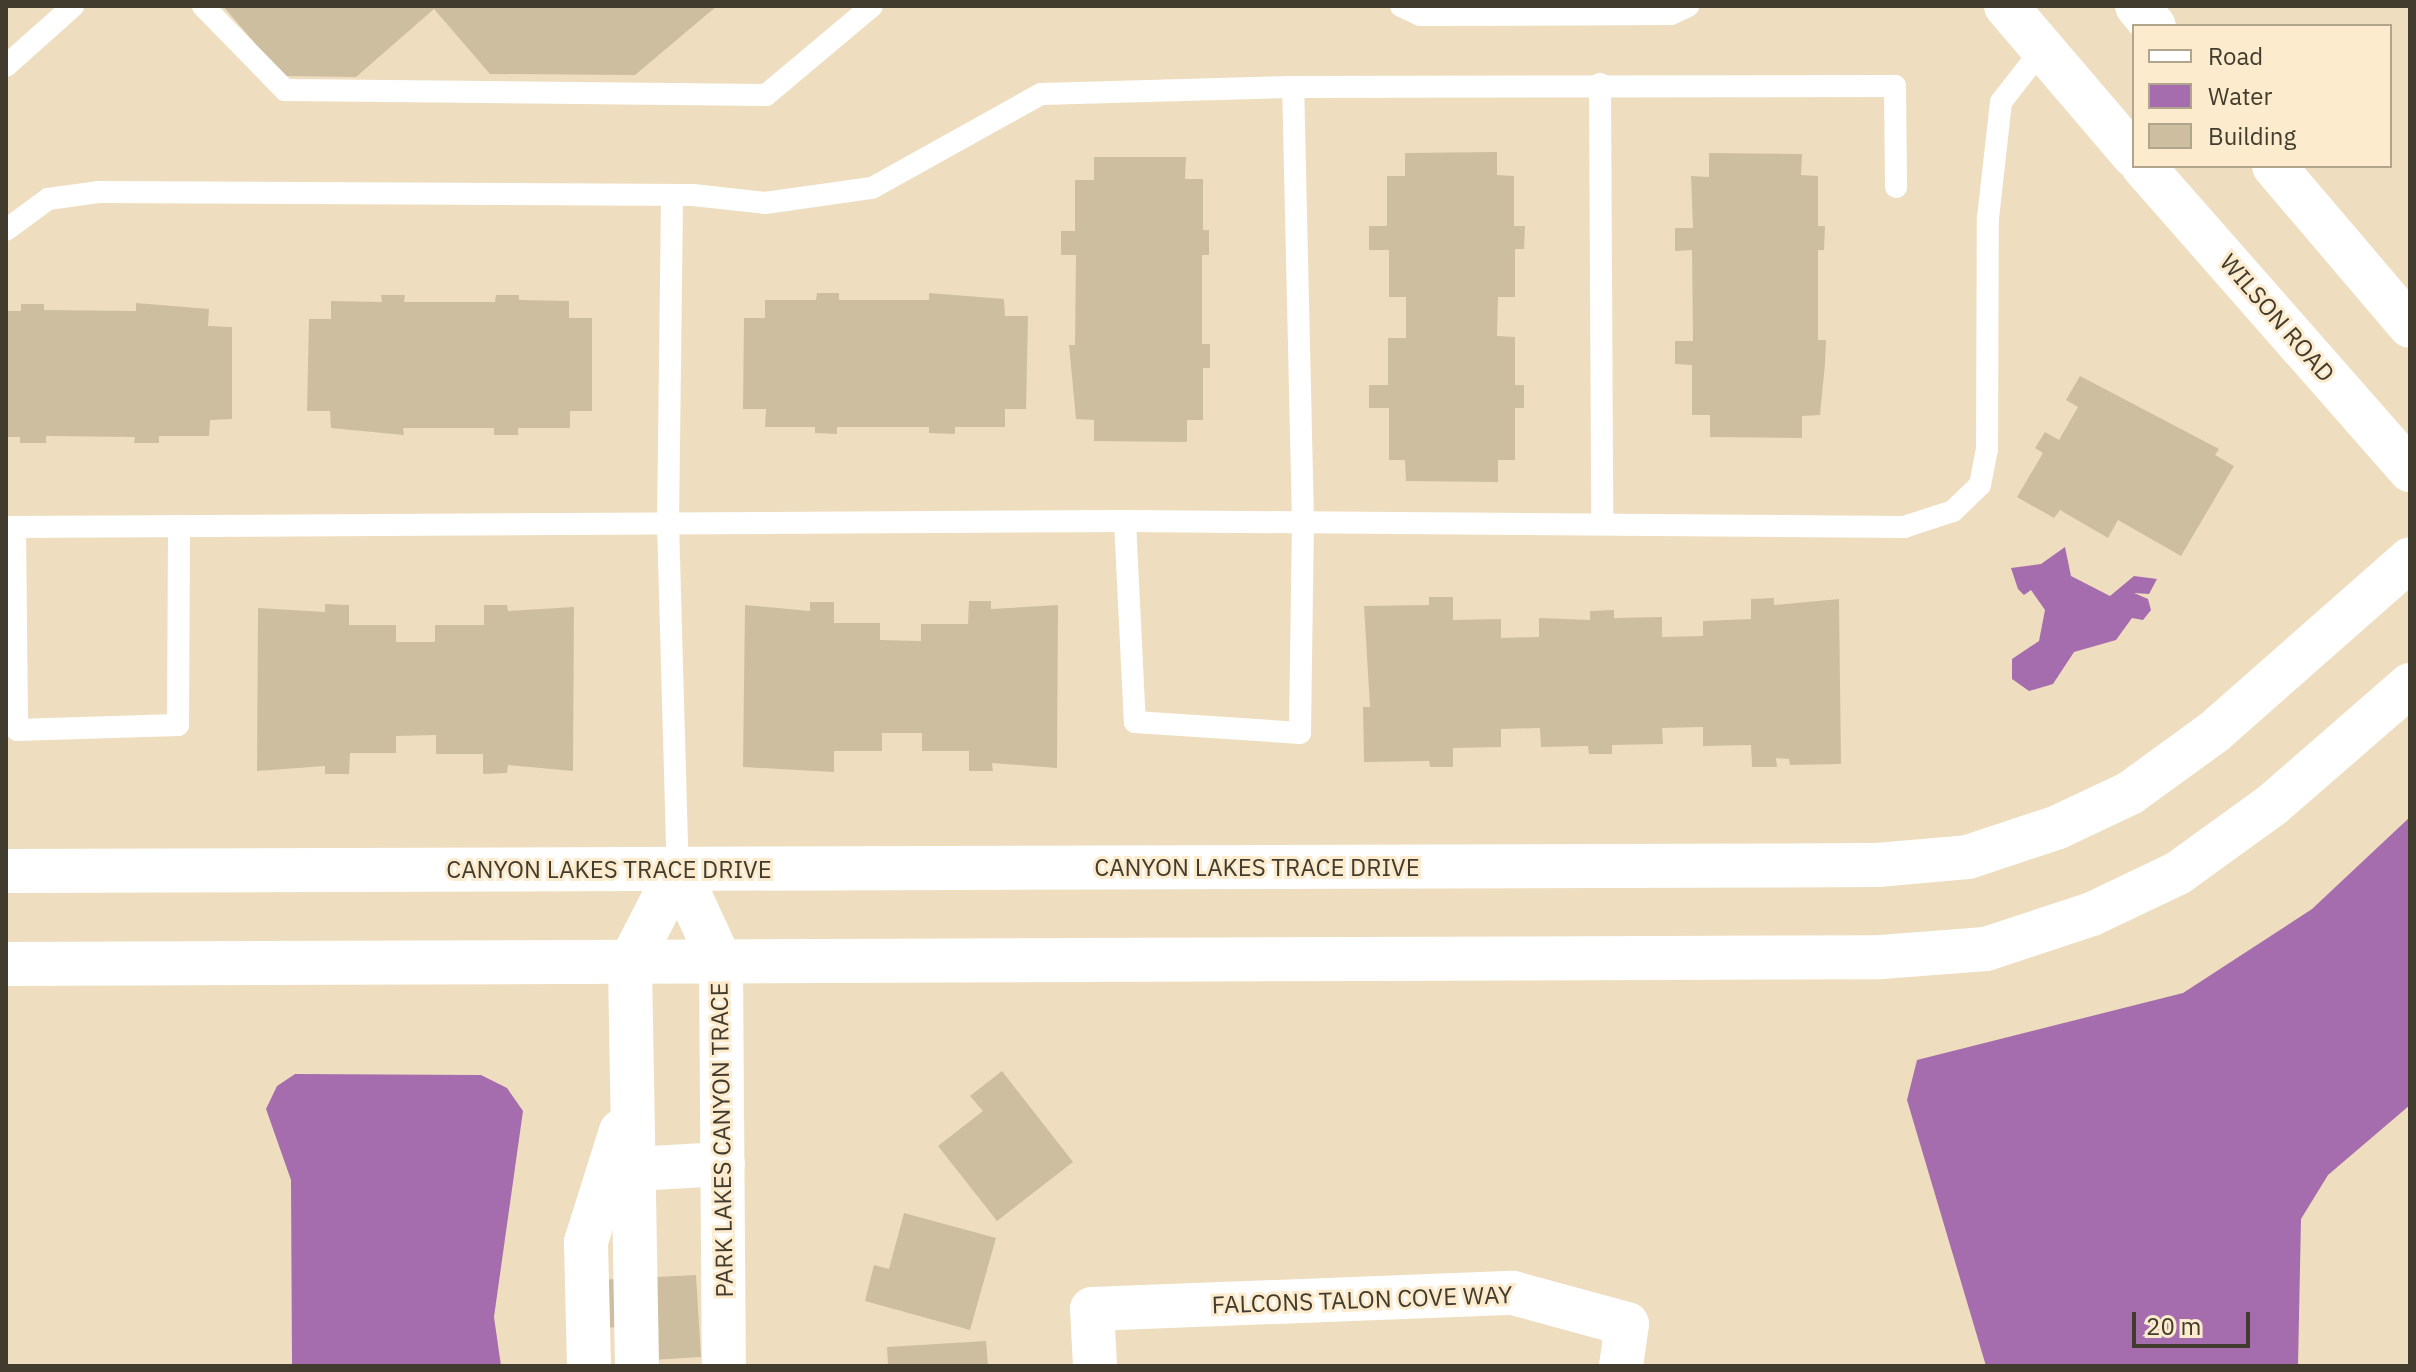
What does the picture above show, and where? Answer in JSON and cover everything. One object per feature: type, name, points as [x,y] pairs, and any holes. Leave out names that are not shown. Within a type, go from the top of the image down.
[{"type":"street","points":[[2006,6],[2132,154]]},
{"type":"street","points":[[2137,6],[2152,24]]},
{"type":"street","name":"WILSON ROAD","points":[[2145,168],[2410,470]]},
{"type":"street","points":[[2276,168],[2410,326]]},
{"type":"street","name":"CANYON LAKES TRACE DRIVE","points":[[6,871],[1877,865],[1968,857],[2058,827],[2130,793],[2214,732],[2410,559]]},
{"type":"street","points":[[6,964],[1881,957],[1986,949],[2092,914],[2178,873],[2272,805],[2410,685]]},
{"type":"street","points":[[637,1366],[630,963],[678,870]]},
{"type":"street","name":"PARK LAKES CANYON TRACE","points":[[678,870],[721,963],[724,1366]]},
{"type":"street","points":[[589,1366],[586,1242],[633,1094]]},
{"type":"street","points":[[634,1169],[723,1164]]},
{"type":"street","name":"FALCONS TALON COVE WAY","points":[[1095,1366],[1092,1309],[1513,1293],[1624,1345]]},
{"type":"lane","points":[[6,66],[73,6]]},
{"type":"lane","points":[[203,6],[285,90],[719,95],[766,95],[872,6]]},
{"type":"lane","points":[[1401,6],[1420,15],[1671,14],[1688,6]]},
{"type":"lane","points":[[179,528],[178,725],[17,730],[10,528],[1125,521],[1904,527],[1953,511],[1980,485],[1987,450],[1988,218],[2001,102],[2043,48]]},
{"type":"lane","points":[[1600,84],[1602,524]]},
{"type":"lane","points":[[6,230],[48,199],[98,192],[672,199],[693,195],[765,203],[872,188],[1041,94],[1293,87],[1600,84],[1895,86],[1896,187]]},
{"type":"lane","points":[[1125,521],[1135,722],[1300,733],[1303,522],[1293,87]]},
{"type":"lane","points":[[672,199],[668,522],[678,870]]},
{"type":"water","points":[[2065,547],[2071,576],[2110,596],[2134,576],[2157,579],[2149,594],[2134,593],[2148,599],[2151,610],[2143,620],[2132,618],[2116,640],[2074,652],[2053,684],[2029,691],[2012,679],[2012,659],[2039,641],[2045,610],[2031,590],[2024,595],[2018,589],[2011,568],[2041,564]]},
{"type":"water","points":[[2410,817],[2410,1105],[2328,1175],[2301,1219],[2298,1366],[1986,1366],[1907,1100],[1917,1060],[2183,993],[2312,909]]},
{"type":"water","points":[[295,1074],[481,1075],[507,1088],[523,1111],[494,1317],[501,1366],[292,1366],[291,1180],[266,1109],[277,1086]]},
{"type":"building","points":[[223,6],[717,6],[635,75],[490,74],[434,9],[356,77],[283,76]]},
{"type":"building","points":[[1497,152],[1497,175],[1514,176],[1514,226],[1525,226],[1524,249],[1515,249],[1515,297],[1498,297],[1497,336],[1515,337],[1515,385],[1524,385],[1524,408],[1515,408],[1515,460],[1498,460],[1498,482],[1406,481],[1405,460],[1389,460],[1389,408],[1369,408],[1369,385],[1388,385],[1388,338],[1406,338],[1406,297],[1389,297],[1389,250],[1369,250],[1369,226],[1387,226],[1387,176],[1405,176],[1405,153]]},
{"type":"building","points":[[1709,153],[1802,154],[1801,175],[1818,176],[1818,226],[1825,226],[1824,250],[1818,250],[1818,340],[1826,340],[1825,364],[1820,415],[1802,416],[1802,438],[1710,437],[1710,415],[1692,415],[1692,365],[1675,364],[1675,341],[1693,341],[1692,250],[1675,251],[1675,228],[1693,228],[1691,176],[1709,177]]},
{"type":"building","points":[[1094,157],[1186,157],[1185,179],[1203,179],[1203,230],[1209,230],[1209,255],[1202,255],[1202,344],[1210,344],[1210,368],[1203,368],[1203,420],[1187,420],[1187,442],[1094,441],[1094,420],[1076,419],[1069,345],[1075,345],[1076,255],[1061,255],[1061,231],[1075,231],[1075,180],[1094,180]]},
{"type":"building","points":[[817,293],[839,293],[839,300],[929,300],[929,293],[1004,299],[1005,316],[1028,316],[1026,409],[1005,409],[1005,427],[955,427],[955,434],[929,433],[929,427],[837,427],[837,434],[815,433],[815,427],[765,427],[766,409],[743,409],[744,318],[765,318],[765,300],[816,300]]},
{"type":"building","points":[[381,295],[405,295],[404,302],[495,302],[496,295],[519,295],[519,300],[569,301],[569,318],[592,318],[592,411],[570,411],[570,428],[518,428],[518,435],[494,435],[494,428],[403,428],[404,435],[331,428],[330,411],[307,411],[309,319],[331,319],[331,301],[382,302]]},
{"type":"building","points":[[136,303],[209,309],[208,326],[232,327],[232,419],[210,420],[209,436],[159,436],[159,443],[134,443],[135,437],[46,436],[46,443],[20,443],[20,437],[6,437],[6,311],[21,311],[21,304],[44,304],[44,310],[136,311]]},
{"type":"building","points":[[2080,376],[2219,449],[2215,455],[2234,466],[2181,556],[2118,520],[2108,538],[2060,510],[2054,518],[2017,497],[2043,453],[2035,448],[2045,432],[2059,440],[2078,407],[2066,400]]},
{"type":"building","points":[[1429,597],[1453,597],[1453,620],[1501,619],[1501,638],[1539,637],[1539,618],[1590,620],[1590,611],[1614,610],[1614,618],[1662,617],[1662,637],[1703,636],[1703,621],[1751,619],[1751,599],[1774,598],[1774,605],[1839,599],[1841,764],[1790,765],[1789,759],[1776,758],[1777,767],[1752,767],[1751,745],[1703,746],[1703,727],[1662,728],[1663,744],[1612,745],[1612,754],[1589,754],[1588,746],[1541,747],[1540,728],[1501,729],[1501,747],[1453,748],[1453,767],[1430,767],[1429,761],[1364,762],[1363,707],[1370,707],[1364,606],[1429,605]]},
{"type":"building","points":[[969,601],[991,601],[991,609],[1058,605],[1057,768],[992,763],[993,771],[969,771],[969,751],[922,751],[922,733],[882,733],[882,751],[834,751],[834,772],[743,767],[745,605],[810,611],[810,602],[834,602],[834,623],[880,623],[880,640],[921,641],[921,624],[968,624]]},
{"type":"building","points":[[325,604],[349,605],[349,625],[396,625],[396,642],[435,642],[435,625],[484,625],[484,605],[507,605],[508,611],[574,607],[573,771],[508,765],[507,773],[483,774],[483,754],[436,754],[436,735],[396,736],[396,753],[350,753],[349,774],[325,774],[325,766],[257,771],[258,608],[325,612]]},
{"type":"building","points":[[1002,1071],[1073,1162],[997,1221],[938,1146],[983,1111],[970,1096]]},
{"type":"building","points":[[904,1213],[996,1238],[970,1330],[865,1301],[874,1265],[889,1269]]},
{"type":"building","points":[[696,1275],[701,1357],[652,1360],[650,1326],[598,1328],[597,1280]]},
{"type":"building","points":[[986,1341],[988,1366],[888,1366],[887,1347]]}]
